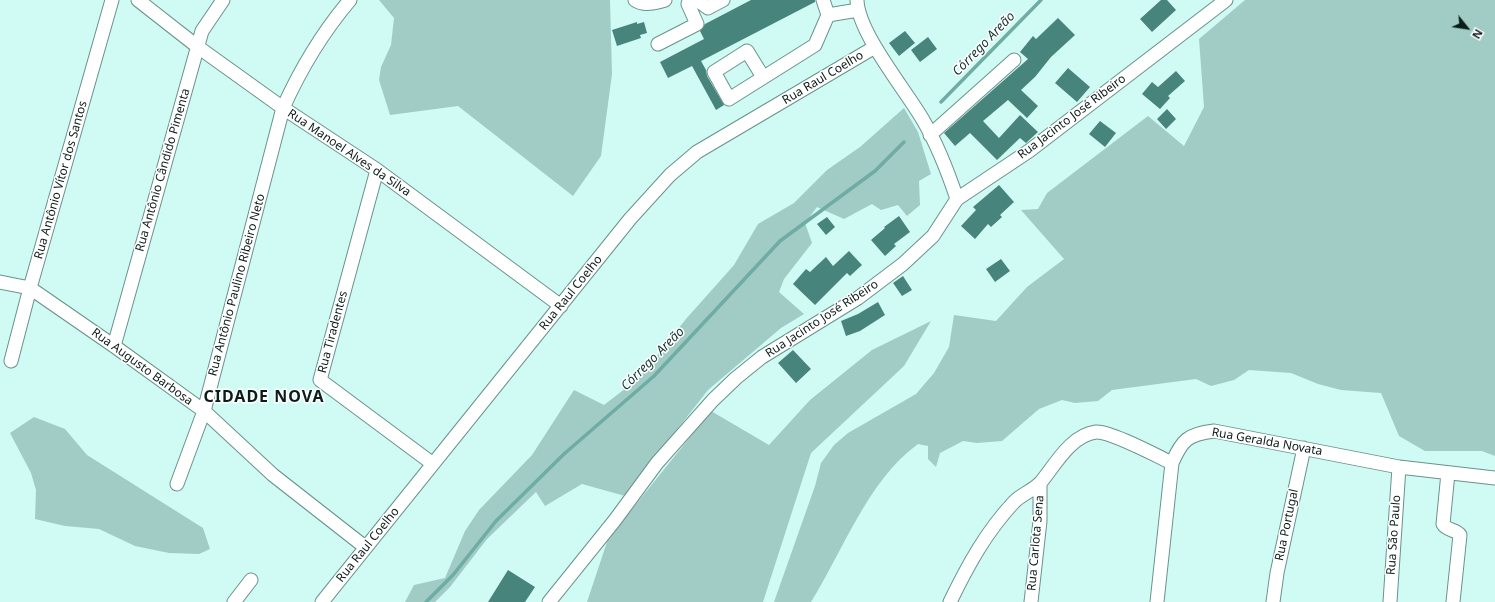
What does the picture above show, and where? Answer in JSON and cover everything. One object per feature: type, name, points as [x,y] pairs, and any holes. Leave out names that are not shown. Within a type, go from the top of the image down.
[{"type":"street","name":"Rua Antônio Vítor dos Santos","points":[[11,361],[30,288],[112,0]]},
{"type":"street","name":"Rua Manoel Alves da Silva","points":[[138,0],[198,47],[283,108],[377,170],[561,306]]},
{"type":"street","name":"Rua Antônio Cândido Pimenta","points":[[114,346],[202,31],[223,0]]},
{"type":"street","name":"Rua Antônio Paulino Ribeiro Neto","points":[[177,484],[204,411],[283,108],[297,78],[322,36],[350,0]]},
{"type":"street","points":[[635,0],[640,3],[653,3],[665,0]]},
{"type":"street","points":[[658,44],[697,24],[688,4],[689,0]]},
{"type":"street","points":[[697,0],[708,8],[723,0]]},
{"type":"street","points":[[763,77],[815,44],[828,15],[823,0]]},
{"type":"street","name":"Rua Jacinto José Ribeiro","points":[[548,602],[615,520],[657,463],[713,400],[736,378],[762,357],[858,298],[903,264],[933,236],[957,199],[1029,151],[1226,0]]},
{"type":"street","points":[[828,15],[857,5],[875,47],[924,121],[950,178],[957,199]]},
{"type":"street","name":"Rua Raul Coelho","points":[[322,602],[654,190],[697,152],[875,47]]},
{"type":"street","points":[[930,135],[1014,60]]},
{"type":"street","name":"Rua Tiradentes","points":[[377,170],[320,380],[434,464]]},
{"type":"street","name":"Rua Augusto Barbosa","points":[[0,282],[30,288],[204,411],[273,475],[365,547]]},
{"type":"street","name":"Rua Geralda Novata","points":[[1172,463],[1179,448],[1190,436],[1214,431],[1399,467],[1495,478]]},
{"type":"street","points":[[950,602],[973,556],[1019,497],[1040,483],[1066,449],[1090,433],[1105,433],[1172,463],[1157,602]]},
{"type":"street","name":"Rua Portugal","points":[[1273,602],[1277,573],[1304,448]]},
{"type":"street","name":"Rua São Paulo","points":[[1390,602],[1399,467]]},
{"type":"street","points":[[1448,473],[1442,522],[1444,527],[1458,532],[1460,535],[1453,602]]},
{"type":"street","name":"Rua Carlota Sena","points":[[1031,602],[1040,521],[1040,483]]},
{"type":"street","points":[[234,602],[251,580]]},
{"type":"green space","points":[[379,0],[610,0],[612,74],[601,156],[573,196],[458,106],[390,115],[379,80],[381,67],[391,45],[394,18]]},
{"type":"green space","points":[[1245,0],[1495,0],[1495,456],[1482,451],[1425,451],[1399,436],[1381,393],[1341,390],[1318,384],[1291,373],[1249,370],[1234,380],[1211,386],[1196,379],[1112,390],[1098,401],[1075,403],[1062,400],[1039,409],[1002,441],[977,443],[963,441],[940,453],[936,467],[928,459],[928,446],[918,444],[900,459],[871,496],[811,602],[774,602],[815,486],[821,463],[834,445],[848,433],[916,394],[934,373],[949,347],[954,315],[996,321],[1027,287],[1064,259],[1021,210],[1038,209],[1047,193],[1148,116],[1184,146],[1204,107],[1199,39]]},
{"type":"green space","points":[[904,108],[918,132],[931,174],[919,181],[920,205],[907,216],[898,205],[881,210],[872,204],[844,219],[817,207],[805,223],[812,243],[784,279],[779,292],[804,314],[781,328],[708,390],[625,496],[582,484],[545,506],[536,492],[487,539],[450,587],[435,602],[405,602],[414,585],[445,578],[465,531],[479,510],[532,455],[574,390],[604,405],[639,378],[686,319],[734,265],[758,224],[794,203],[827,170],[860,147]]},
{"type":"green space","points":[[931,321],[904,366],[811,453],[763,602],[587,602],[608,539],[711,411],[769,445],[810,400],[872,350]]},
{"type":"green space","points":[[34,417],[65,429],[87,455],[203,528],[210,549],[199,554],[169,553],[135,546],[99,529],[65,526],[35,519],[36,490],[31,473],[10,433]]},
{"type":"building","points":[[751,0],[815,0],[815,2],[701,61],[706,70],[707,76],[724,105],[716,110],[692,66],[668,78],[660,62],[704,39],[700,31],[705,24]]},
{"type":"building","points":[[1161,0],[1167,0],[1176,10],[1152,32],[1140,19]]},
{"type":"building","points":[[1058,18],[1075,35],[1051,57],[1035,77],[1021,90],[1038,106],[1027,118],[1008,100],[983,121],[999,138],[1020,115],[1038,132],[1026,143],[1020,138],[997,160],[970,133],[955,146],[944,133],[1028,59],[1020,52],[1033,36],[1036,39]]},
{"type":"building","points":[[637,22],[637,24],[644,22],[647,33],[640,35],[641,38],[617,46],[612,30]]},
{"type":"building","points":[[905,31],[915,43],[899,56],[889,43]]},
{"type":"building","points":[[928,37],[937,49],[920,62],[911,50]]},
{"type":"building","points":[[1068,68],[1090,87],[1077,102],[1055,83]]},
{"type":"building","points":[[1176,71],[1185,81],[1168,96],[1170,98],[1160,109],[1142,94],[1152,82],[1158,87]]},
{"type":"building","points":[[1167,109],[1176,119],[1166,129],[1157,119]]},
{"type":"building","points":[[1100,121],[1116,133],[1105,147],[1089,134]]},
{"type":"building","points":[[999,185],[1014,202],[1000,215],[1002,217],[991,227],[988,224],[975,239],[961,226],[976,210],[973,207]]},
{"type":"building","points":[[899,216],[910,232],[894,244],[896,246],[885,256],[871,240],[885,228],[884,227]]},
{"type":"building","points":[[827,217],[835,227],[826,235],[817,224]]},
{"type":"building","points":[[849,251],[862,265],[850,276],[847,273],[815,305],[793,284],[806,269],[810,272],[826,257],[833,266]]},
{"type":"building","points":[[1001,259],[1010,271],[995,282],[986,269]]},
{"type":"building","points":[[903,276],[912,290],[902,296],[893,283]]},
{"type":"building","points":[[878,302],[885,315],[860,331],[846,336],[841,321],[858,314]]},
{"type":"building","points":[[793,350],[811,369],[796,383],[778,363]]},
{"type":"building","points":[[508,570],[535,587],[525,602],[488,602]]},
{"type":"waterway","name":"Córrego Areão","points":[[941,102],[1041,0]]},
{"type":"waterway","name":"Córrego Areão","points":[[426,602],[453,575],[496,521],[564,454],[654,376],[780,241],[875,171],[904,142]]},
{"type":"district","name":"CIDADE NOVA","points":[[264,397]]}]
